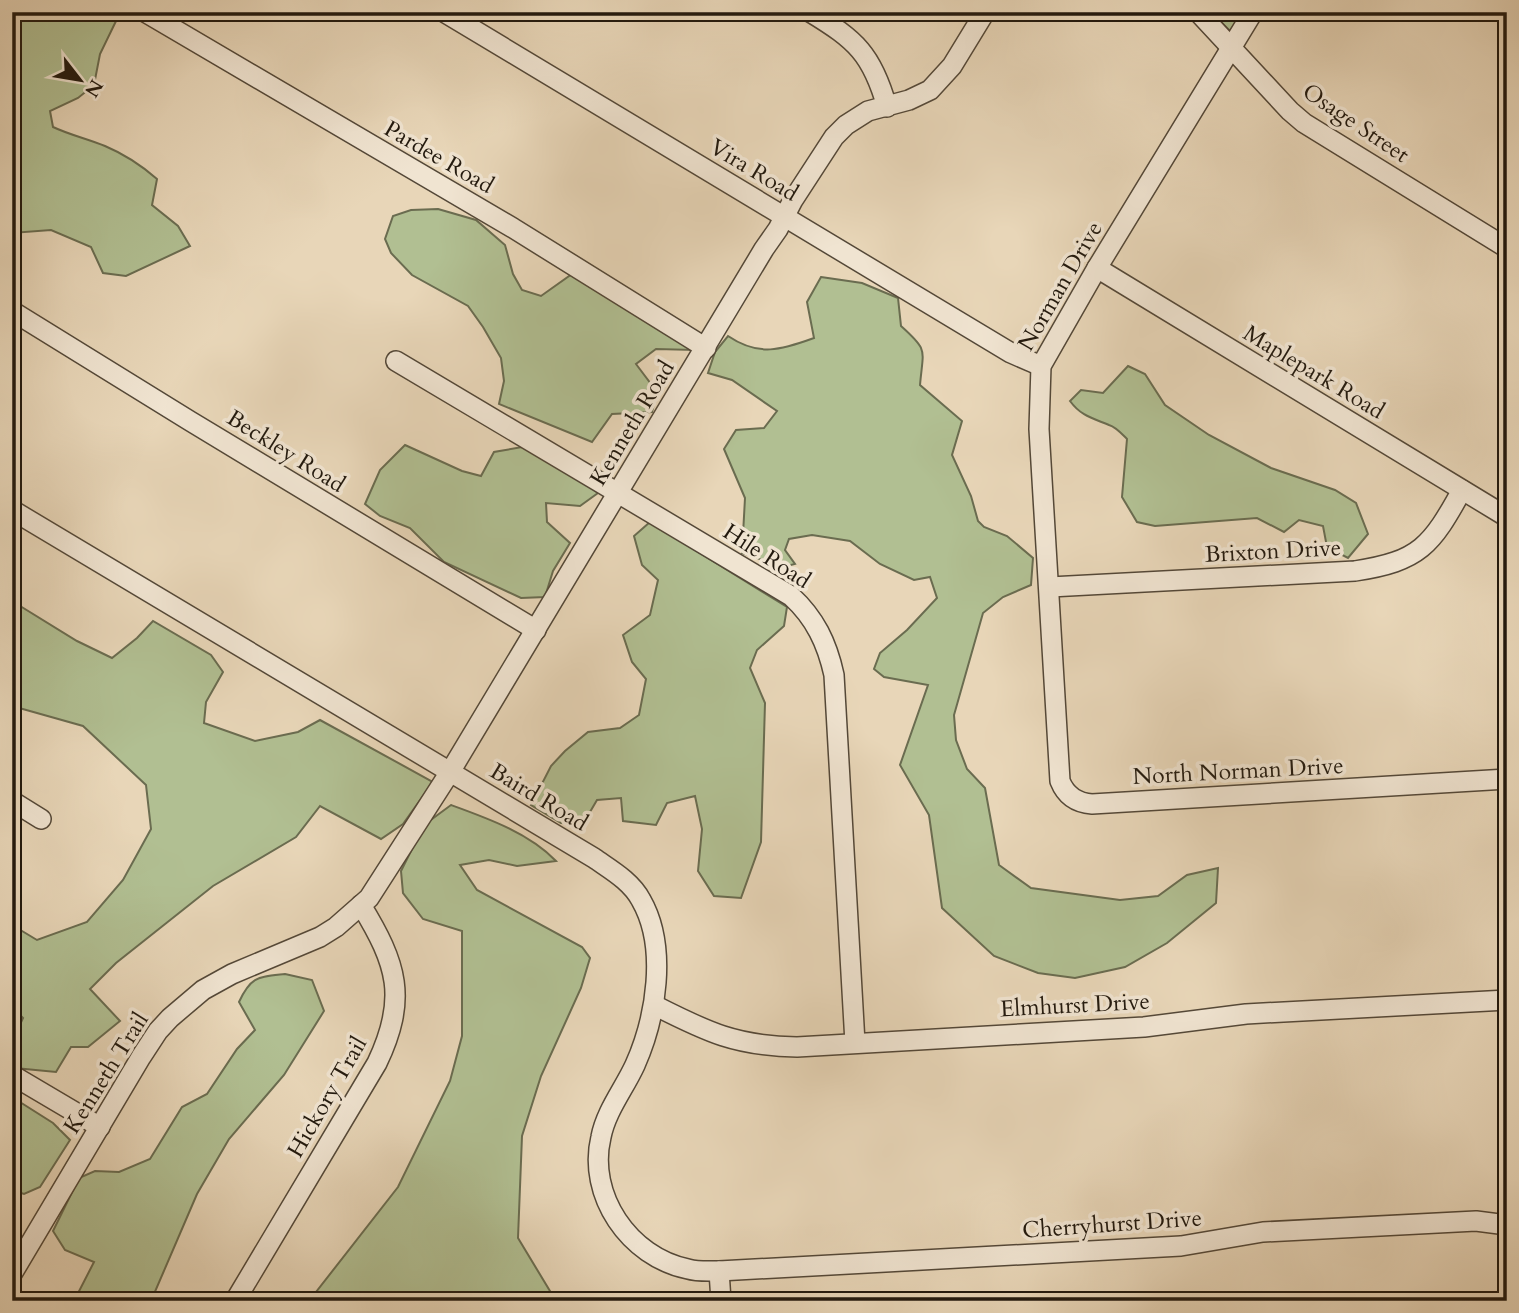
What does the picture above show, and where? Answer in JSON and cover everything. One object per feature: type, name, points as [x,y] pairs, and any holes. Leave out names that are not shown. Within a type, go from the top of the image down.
[{"type":"street","name":"Pardee Road","points":[[145,12],[513,228],[706,348]]},
{"type":"street","name":"Vira Road","points":[[444,12],[1011,353],[1041,366]]},
{"type":"street","points":[[810,12],[848,37],[869,59],[887,107]]},
{"type":"street","name":"Kenneth Road","points":[[361,905],[385,875],[450,772],[764,249],[786,217],[793,200],[834,137],[856,117],[922,95],[937,83],[961,53],[985,12]]},
{"type":"street","name":"Osage Street","points":[[1198,12],[1304,123],[1507,248]]},
{"type":"street","name":"Norman Drive","points":[[1055,703],[1039,429],[1041,366],[1097,268],[1253,12]]},
{"type":"street","name":"Maplepark Road","points":[[1097,268],[1507,517]]},
{"type":"street","name":"Beckley Road","points":[[12,311],[536,630]]},
{"type":"street","name":"Hile Road","points":[[396,361],[791,596],[809,614],[823,639],[834,675],[855,1043]]},
{"type":"street","name":"Brixton Drive","points":[[1050,587],[1355,571],[1380,567],[1411,557],[1427,544],[1444,523],[1462,490]]},
{"type":"street","name":"Baird Road","points":[[12,510],[594,858],[631,886],[641,900],[654,939],[654,1005],[635,1065],[603,1128],[598,1150],[600,1177],[617,1222],[647,1252],[669,1264],[689,1270],[719,1271]]},
{"type":"street","name":"North Norman Drive","points":[[1055,703],[1060,781],[1066,792],[1084,803],[1507,779]]},
{"type":"street","points":[[12,801],[41,819]]},
{"type":"street","name":"Kenneth Trail","points":[[12,1274],[158,1031],[184,1004],[214,983],[320,937],[361,905]]},
{"type":"street","name":"Hickory Trail","points":[[234,1301],[388,1041],[395,1009],[395,980],[388,953],[361,905]]},
{"type":"street","name":"Elmhurst Drive","points":[[654,1005],[705,1031],[758,1045],[797,1047],[1144,1027],[1246,1014],[1507,1000]]},
{"type":"street","points":[[12,1076],[100,1127]]},
{"type":"street","name":"Cherryhurst Drive","points":[[719,1271],[1181,1246],[1263,1232],[1476,1221],[1507,1224]]},
{"type":"street","points":[[719,1271],[721,1301]]},
{"type":"green space","points":[[12,12],[107,12],[117,19],[100,54],[94,85],[78,98],[50,111],[53,127],[119,153],[157,179],[152,205],[178,226],[190,246],[126,276],[103,273],[91,247],[51,230],[12,233]]},
{"type":"green space","points":[[1211,12],[1244,12],[1231,32]]},
{"type":"green space","points":[[438,209],[476,220],[505,245],[513,274],[522,290],[541,296],[572,274],[693,350],[656,349],[636,364],[657,392],[652,412],[612,414],[592,442],[499,404],[504,381],[501,358],[483,327],[468,306],[412,275],[391,253],[385,239],[393,216],[411,210]]},
{"type":"green space","points":[[821,277],[862,283],[898,298],[901,326],[922,351],[920,385],[962,421],[952,455],[971,496],[978,521],[984,527],[1007,536],[1033,558],[1031,585],[1003,597],[983,613],[954,715],[956,740],[967,769],[985,788],[999,865],[1031,888],[1120,900],[1158,896],[1187,875],[1218,868],[1216,903],[1167,943],[1125,967],[1075,978],[1038,973],[994,956],[942,908],[929,815],[900,765],[928,685],[884,677],[874,669],[880,653],[907,630],[937,598],[930,577],[914,580],[880,564],[850,541],[812,535],[789,539],[785,550],[795,564],[783,567],[742,553],[745,498],[724,449],[736,430],[764,428],[777,411],[732,380],[708,373],[715,352],[728,336],[739,343],[760,349],[791,346],[814,338],[807,302]]},
{"type":"green space","points":[[1128,366],[1145,374],[1165,405],[1209,435],[1271,468],[1335,490],[1356,503],[1368,534],[1348,558],[1327,547],[1323,526],[1299,520],[1284,532],[1257,518],[1155,526],[1137,522],[1122,497],[1127,439],[1114,427],[1083,413],[1070,401],[1081,390],[1103,393]]},
{"type":"green space","points":[[405,445],[462,471],[481,476],[494,452],[522,447],[578,477],[598,493],[580,506],[546,503],[547,522],[570,543],[553,571],[545,597],[521,598],[444,562],[410,528],[380,516],[365,504],[380,470]]},
{"type":"green space","points":[[650,522],[787,607],[784,626],[757,650],[750,668],[765,703],[761,842],[741,898],[714,896],[698,871],[702,829],[695,796],[667,803],[656,825],[623,821],[621,798],[597,800],[583,824],[561,823],[531,805],[551,766],[565,751],[588,732],[620,728],[639,715],[646,679],[632,662],[623,635],[650,615],[658,580],[642,565],[634,536]]},
{"type":"green space","points":[[12,601],[77,641],[112,658],[153,621],[211,655],[223,672],[206,702],[204,723],[255,741],[298,732],[320,720],[433,782],[403,824],[381,839],[320,806],[296,837],[213,886],[116,963],[90,989],[120,1021],[88,1047],[71,1047],[56,1072],[15,1068],[12,1048],[23,1018],[12,1007],[12,925],[37,940],[87,922],[123,880],[151,829],[146,785],[83,726],[12,706]]},
{"type":"green space","points":[[451,805],[520,834],[556,861],[517,866],[489,860],[460,865],[477,890],[582,947],[590,958],[581,988],[541,1076],[522,1136],[518,1238],[556,1301],[309,1301],[398,1187],[450,1081],[462,1036],[462,931],[423,919],[403,893],[401,871],[424,825]]},
{"type":"green space","points":[[285,974],[312,980],[324,1011],[284,1075],[229,1139],[197,1194],[151,1301],[74,1301],[94,1262],[65,1250],[53,1231],[79,1178],[95,1171],[119,1172],[150,1159],[182,1107],[207,1094],[237,1049],[255,1030],[239,1002],[247,987],[256,979]]},
{"type":"green space","points":[[12,1097],[53,1123],[70,1140],[40,1187],[24,1194],[12,1190]]}]
